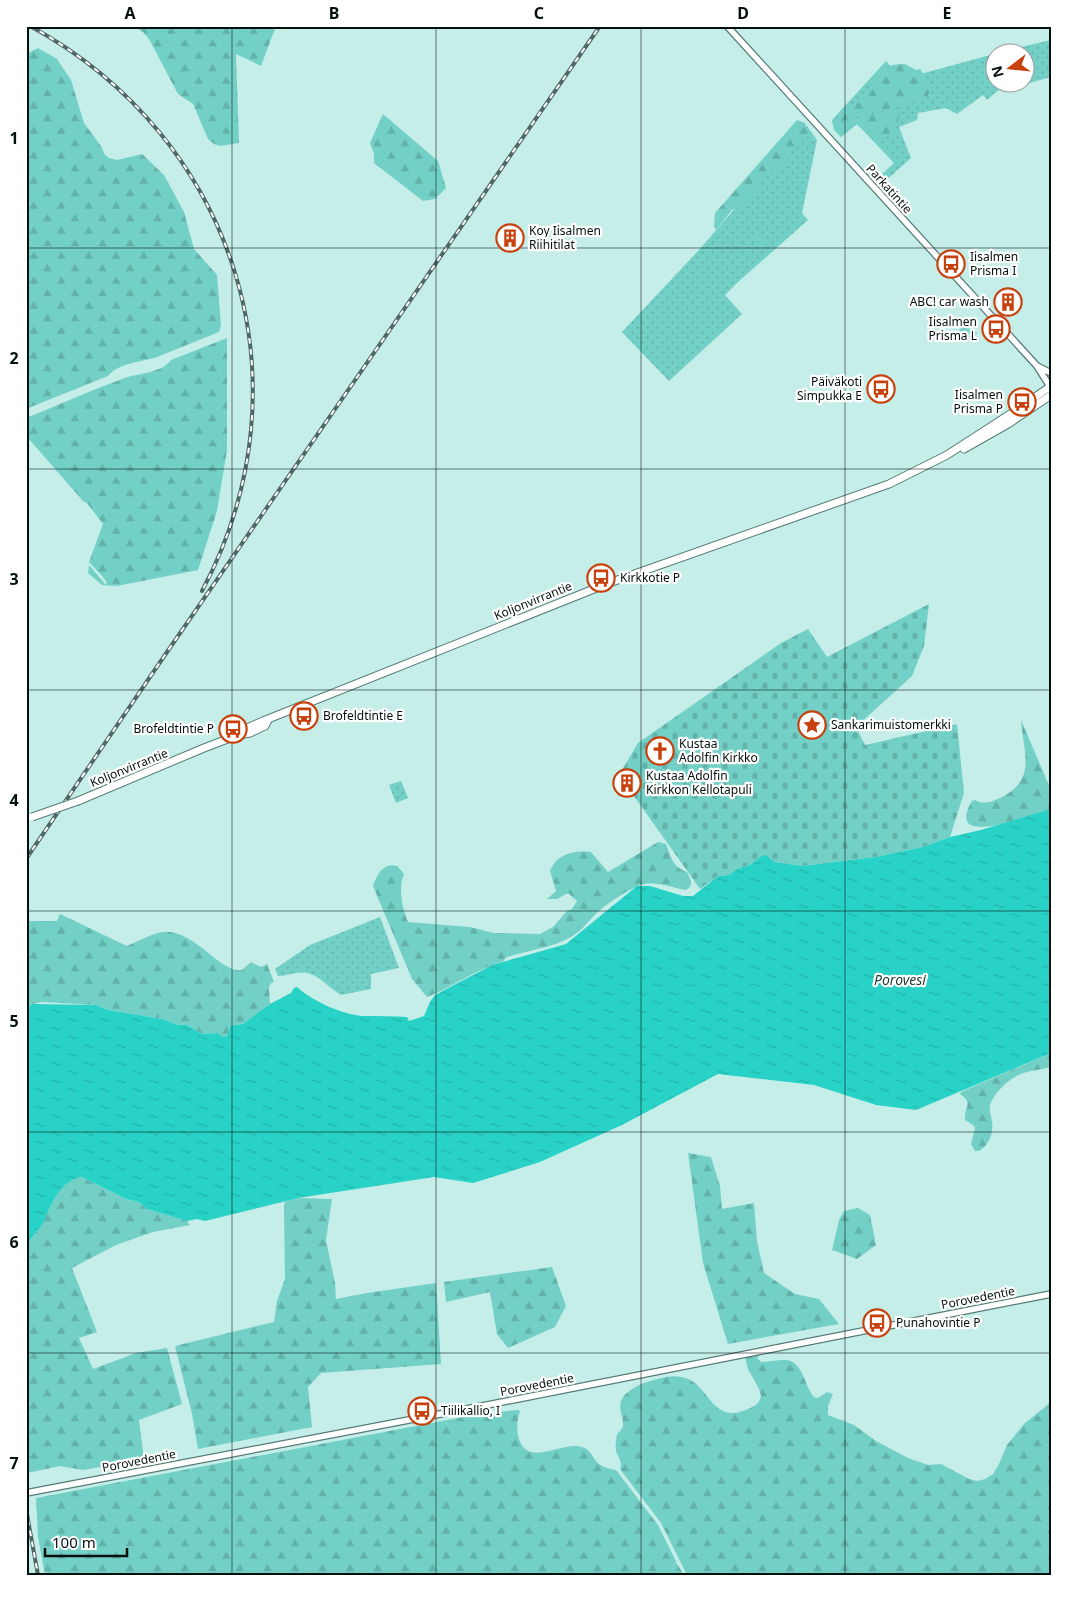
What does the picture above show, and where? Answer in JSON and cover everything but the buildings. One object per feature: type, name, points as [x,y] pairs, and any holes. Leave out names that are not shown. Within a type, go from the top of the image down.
[{"type":"main road","name":"Koljonvirrantie","points":[[947,455],[1015,412],[1050,387]]},
{"type":"main road","name":"Koljonvirrantie","points":[[29,817],[78,801],[238,735],[247,728],[609,583],[889,484],[981,440],[1051,395]]},
{"type":"street","name":"Parkatintie","points":[[727,26],[1037,366],[1050,387]]},
{"type":"street","name":"Parkatintie","points":[[1037,366],[1051,373]]},
{"type":"street","name":"Porovedentie","points":[[29,1493],[1051,1294]]},
{"type":"green space","points":[[133,26],[276,26],[261,66],[236,54],[239,143],[220,146],[208,139],[193,104],[178,94],[149,39],[143,32]]},
{"type":"green space","points":[[1051,40],[1051,77],[1034,82],[1034,44]]},
{"type":"green space","points":[[38,48],[57,59],[71,80],[84,123],[101,146],[105,155],[117,160],[142,154],[164,175],[184,212],[194,249],[217,275],[221,325],[219,332],[157,357],[118,368],[108,376],[26,409],[26,54]]},
{"type":"green space","points":[[984,57],[984,92],[996,92],[987,100],[983,95],[957,114],[946,108],[918,113],[917,120],[899,127],[911,158],[882,184],[878,178],[894,163],[857,124],[841,137],[834,130],[832,120],[886,61],[902,79]]},
{"type":"green space","points":[[905,64],[916,70],[920,69],[927,79],[930,90],[928,96],[910,104],[863,114],[836,123],[845,108],[865,96],[878,72],[890,66]]},
{"type":"green space","points":[[904,108],[894,133],[890,136],[873,140],[857,124],[841,137],[836,130],[835,125],[863,116]]},
{"type":"green space","points":[[383,114],[438,161],[446,188],[435,199],[423,201],[374,163],[374,154],[370,143]]},
{"type":"green space","points":[[797,120],[805,123],[808,136],[803,142],[790,150],[787,160],[775,173],[764,177],[757,193],[749,202],[732,210],[716,230],[714,226],[715,213]]},
{"type":"green space","points":[[807,126],[817,140],[802,213],[808,220],[725,295],[742,314],[669,381],[622,332],[698,251]]},
{"type":"green space","points":[[758,230],[770,244],[762,251],[750,237]]},
{"type":"green space","points":[[962,325],[977,333],[973,341],[958,333]]},
{"type":"green space","points":[[227,338],[227,450],[217,511],[198,570],[117,586],[102,585],[88,573],[89,565],[105,584],[107,583],[89,562],[103,524],[87,503],[83,501],[26,438],[26,418],[131,376],[162,368],[171,360]]},
{"type":"green space","points":[[929,604],[924,646],[912,676],[856,727],[865,745],[957,724],[964,793],[950,837],[923,847],[876,857],[802,866],[774,862],[760,857],[750,865],[737,869],[729,875],[718,876],[700,889],[619,775],[638,743],[781,643],[808,629],[827,657]]},
{"type":"green space","points":[[1021,720],[1051,790],[1051,809],[995,826],[980,827],[970,824],[966,816],[972,801],[984,803],[994,801],[1012,791],[1020,783],[1026,764]]},
{"type":"green space","points":[[401,781],[408,798],[396,803],[389,785]]},
{"type":"green space","points":[[658,842],[666,844],[675,864],[687,872],[691,881],[690,887],[686,890],[655,884],[640,885],[605,906],[575,935],[547,947],[505,958],[504,961],[494,964],[427,997],[412,979],[373,886],[381,870],[392,865],[397,866],[404,874],[401,885],[402,898],[408,922],[470,927],[494,933],[540,934],[553,927],[567,911],[572,909],[577,901],[568,893],[557,899],[547,899],[556,891],[550,871],[553,865],[562,857],[572,853],[591,852],[608,872]]},
{"type":"green space","points":[[60,914],[127,946],[159,933],[175,933],[186,937],[225,965],[234,969],[242,970],[251,962],[261,967],[267,964],[274,982],[269,987],[270,1004],[243,1024],[230,1026],[227,1036],[223,1037],[218,1033],[202,1034],[187,1025],[178,1025],[162,1019],[108,1010],[96,1005],[43,1002],[32,1004],[26,1009],[26,923],[31,921],[57,921]]},
{"type":"green space","points":[[380,917],[399,968],[371,974],[371,989],[341,995],[311,974],[300,973],[278,976],[275,969],[310,945]]},
{"type":"green space","points":[[1051,1053],[1051,1067],[1016,1076],[998,1092],[990,1106],[992,1130],[990,1138],[983,1148],[975,1151],[971,1144],[975,1128],[965,1120],[967,1100],[960,1094],[961,1092]]},
{"type":"green space","points":[[688,1153],[711,1157],[720,1186],[722,1209],[754,1203],[757,1241],[764,1273],[795,1294],[819,1299],[839,1324],[728,1344],[703,1263]]},
{"type":"green space","points":[[82,1177],[126,1199],[139,1202],[147,1209],[187,1221],[190,1225],[153,1232],[116,1245],[72,1268],[97,1332],[79,1338],[93,1369],[136,1353],[167,1348],[182,1404],[139,1420],[144,1459],[83,1470],[60,1466],[27,1473],[26,1245],[39,1229],[57,1194],[67,1183]]},
{"type":"green space","points":[[298,1198],[332,1199],[326,1240],[335,1283],[336,1299],[436,1283],[441,1364],[321,1373],[308,1387],[312,1427],[198,1449],[192,1414],[175,1346],[274,1322],[277,1301],[285,1279],[284,1206],[285,1201]]},
{"type":"green space","points":[[858,1208],[870,1215],[876,1245],[857,1259],[832,1250],[839,1220],[844,1211]]},
{"type":"green space","points":[[552,1267],[566,1306],[555,1327],[508,1348],[497,1334],[490,1292],[446,1302],[444,1282]]},
{"type":"green space","points":[[762,1353],[757,1358],[761,1362],[784,1360],[795,1364],[814,1397],[818,1398],[827,1392],[833,1394],[828,1406],[828,1415],[854,1425],[876,1441],[908,1458],[928,1465],[941,1464],[969,1479],[977,1481],[993,1474],[1007,1445],[1024,1424],[1051,1402],[1051,1575],[687,1575],[661,1523],[620,1469],[621,1462],[616,1451],[616,1445],[617,1435],[623,1426],[620,1409],[622,1399],[626,1393],[647,1382],[678,1376],[688,1379],[695,1384],[719,1409],[736,1413],[748,1409],[759,1401],[761,1396],[759,1389],[748,1369],[745,1357]]},
{"type":"green space","points":[[520,1411],[517,1425],[519,1439],[530,1452],[547,1452],[574,1446],[582,1447],[590,1452],[602,1466],[616,1470],[658,1525],[676,1561],[672,1569],[676,1562],[684,1575],[45,1575],[38,1537],[36,1498],[479,1414],[480,1417]]},
{"type":"water","name":"Porovesi","points":[[1051,809],[1051,1053],[916,1110],[876,1105],[814,1085],[718,1074],[622,1125],[540,1162],[473,1183],[434,1177],[298,1198],[205,1221],[197,1219],[187,1221],[147,1209],[139,1202],[126,1199],[82,1177],[68,1183],[57,1194],[43,1223],[26,1245],[26,1010],[32,1004],[96,1005],[108,1010],[162,1019],[178,1025],[187,1025],[202,1034],[218,1033],[223,1037],[227,1036],[230,1026],[243,1024],[270,1004],[291,993],[297,987],[319,1002],[347,1013],[364,1016],[407,1017],[409,1021],[424,1016],[435,995],[492,965],[566,944],[637,886],[650,886],[683,896],[693,896],[718,876],[729,875],[766,855],[774,862],[802,866],[876,857],[923,847],[950,837],[981,830]]},
{"type":"railway","points":[[30,26],[101,74],[159,132],[204,199],[235,272],[251,350],[251,431],[235,512],[202,591]]},
{"type":"railway","points":[[26,859],[600,26]]},
{"type":"railway","points":[[26,1509],[38,1575]]},
{"type":"place","name":"Koy Iisalmen Riihitilat","points":[[510,238]]},
{"type":"place","name":"Iisalmen Prisma I","points":[[951,264]]},
{"type":"place","name":"ABC! car wash","points":[[1008,302]]},
{"type":"place","name":"Iisalmen Prisma L","points":[[996,329]]},
{"type":"place","name":"Päiväkoti Simpukka E","points":[[881,389]]},
{"type":"place","name":"Iisalmen Prisma P","points":[[1022,402]]},
{"type":"place","name":"Kirkkotie P","points":[[601,578]]},
{"type":"place","name":"Brofeldtintie E","points":[[304,716]]},
{"type":"place","name":"Sankarimuistomerkki","points":[[812,725]]},
{"type":"place","name":"Brofeldtintie P","points":[[233,729]]},
{"type":"place","name":"Kustaa Adolfin Kirkko","points":[[660,751]]},
{"type":"place","name":"Kustaa Adolfin Kirkkon Kellotapuli","points":[[627,783]]},
{"type":"place","name":"Punahovintie P","points":[[877,1323]]},
{"type":"place","name":"Tiilikallio, I","points":[[422,1411]]}]
